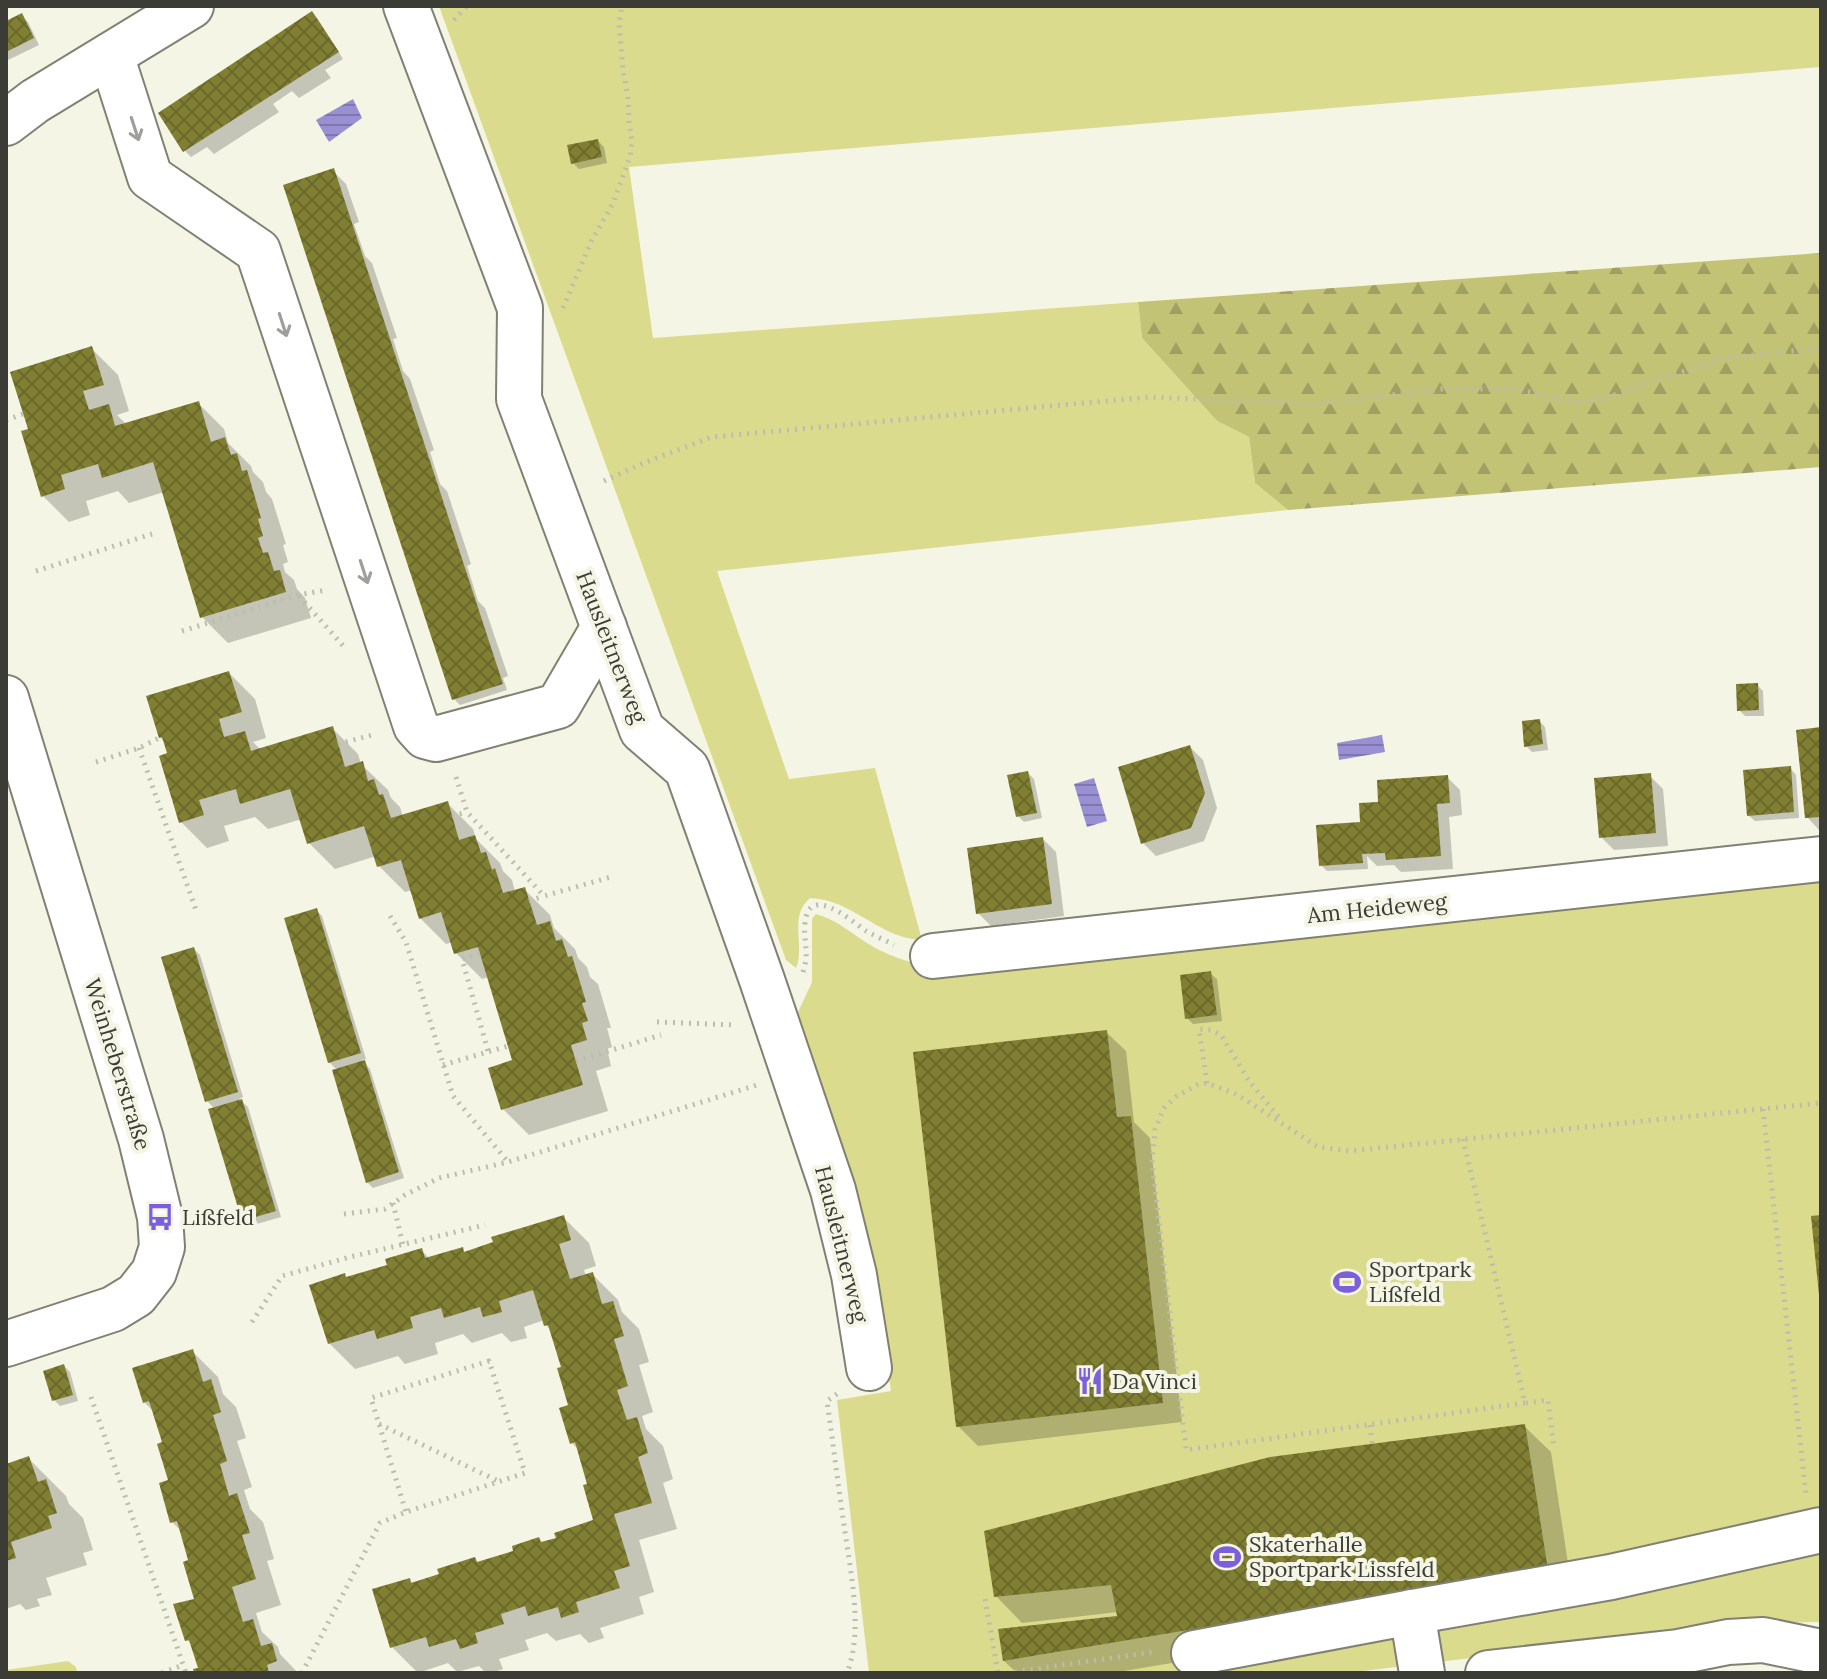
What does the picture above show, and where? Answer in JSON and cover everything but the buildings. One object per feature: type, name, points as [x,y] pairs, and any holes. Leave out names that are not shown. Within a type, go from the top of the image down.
[{"type":"street","points":[[6,123],[35,101],[191,6]]},
{"type":"street","name":"Hausleitnerweg","points":[[406,6],[520,308],[519,399],[642,730],[687,769],[766,990],[833,1190],[854,1275],[869,1368]]},
{"type":"street","points":[[111,55],[150,177],[258,251],[416,726],[425,736],[436,739],[558,706],[604,627]]},
{"type":"street","name":"Weinheberstraße","points":[[6,698],[141,1139],[160,1217],[162,1247],[154,1272],[136,1295],[113,1309],[6,1344]]},
{"type":"street","name":"Am Heideweg","points":[[933,956],[1821,859]]},
{"type":"street","points":[[1178,1652],[1611,1577],[1816,1531]]},
{"type":"street","points":[[1412,1612],[1422,1673]]},
{"type":"street","points":[[1488,1673],[1678,1652],[1728,1642],[1763,1640],[1821,1652]]},
{"type":"path","points":[[561,314],[592,240],[613,203],[630,157],[632,142],[619,23],[622,6]]},
{"type":"path","points":[[604,481],[712,437],[1149,397],[1312,404],[1443,389],[1518,389],[1577,403],[1608,397],[1723,358],[1821,348]]},
{"type":"path","points":[[6,420],[23,414]]},
{"type":"path","points":[[36,571],[152,534]]},
{"type":"path","points":[[182,631],[298,595],[368,584]]},
{"type":"path","points":[[338,744],[374,734]]},
{"type":"path","points":[[96,762],[159,738]]},
{"type":"path","points":[[443,738],[467,812],[544,896]]},
{"type":"path","points":[[139,748],[197,913]]},
{"type":"path","points":[[452,816],[467,812]]},
{"type":"path","points":[[529,901],[611,877]]},
{"type":"path","points":[[802,974],[807,960],[806,913],[820,904],[896,946],[933,956]]},
{"type":"path","points":[[390,916],[406,942],[453,1096],[508,1162]]},
{"type":"path","points":[[480,954],[462,959],[488,1051]]},
{"type":"path","points":[[657,1022],[738,1025]]},
{"type":"path","points":[[1207,1083],[1199,1029],[1204,1028],[1221,1035],[1249,1081],[1285,1125]]},
{"type":"path","points":[[576,1061],[661,1035]]},
{"type":"path","points":[[443,1065],[508,1046]]},
{"type":"path","points":[[1554,1448],[1548,1400],[1186,1450],[1152,1163],[1155,1130],[1164,1108],[1177,1096],[1207,1083],[1238,1095],[1318,1147],[1349,1151],[1821,1103]]},
{"type":"path","points":[[344,1214],[385,1209],[439,1178],[508,1162],[758,1085]]},
{"type":"path","points":[[1763,1109],[1816,1531]]},
{"type":"path","points":[[1463,1139],[1525,1403]]},
{"type":"path","points":[[393,1203],[403,1245]]},
{"type":"path","points":[[252,1322],[282,1276],[485,1225]]},
{"type":"path","points":[[302,1673],[380,1523],[525,1473],[489,1361],[371,1398],[406,1512]]},
{"type":"path","points":[[91,1397],[186,1673]]},
{"type":"path","points":[[827,1401],[855,1625],[847,1673]]},
{"type":"path","points":[[379,1424],[499,1481]]},
{"type":"path","points":[[1370,1425],[1372,1444]]},
{"type":"path","points":[[985,1599],[998,1673]]},
{"type":"path","points":[[1007,1673],[1178,1652]]},
{"type":"path","points":[[162,1673],[183,1665]]},
{"type":"shaded area","points":[[439,6],[1821,6],[1821,67],[629,167],[653,338],[1138,302],[1142,338],[1217,421],[1249,437],[1255,483],[1288,510],[717,571],[789,779],[875,768],[922,940],[893,933],[839,905],[810,898],[799,915],[796,968],[786,960]]},
{"type":"shaded area","points":[[353,99],[362,118],[329,142],[316,120]]},
{"type":"shaded area","points":[[1382,735],[1385,752],[1339,760],[1337,743]]},
{"type":"shaded area","points":[[1094,778],[1107,821],[1087,827],[1074,784]]},
{"type":"shaded area","name":"Sportpark Lißfeld","points":[[1821,871],[1821,1622],[1765,1623],[1346,1673],[869,1673],[837,1400],[891,1391],[873,1283],[849,1176],[824,1095],[794,1021],[812,982],[812,919],[816,914],[887,953],[933,968]]},
{"type":"shaded area","points":[[68,1661],[76,1667],[77,1673],[6,1673],[6,1670]]},
{"type":"green space","points":[[1821,253],[1821,467],[1288,510],[1255,483],[1249,437],[1217,421],[1142,338],[1138,302]]},
{"type":"place","name":"Lißfeld","points":[[160,1217]]},
{"type":"place","name":"Sportpark Lißfeld","points":[[1347,1282]]},
{"type":"place","name":"Da Vinci","points":[[1090,1381]]},
{"type":"place","name":"Skaterhalle Sportpark Lissfeld","points":[[1227,1557]]}]
